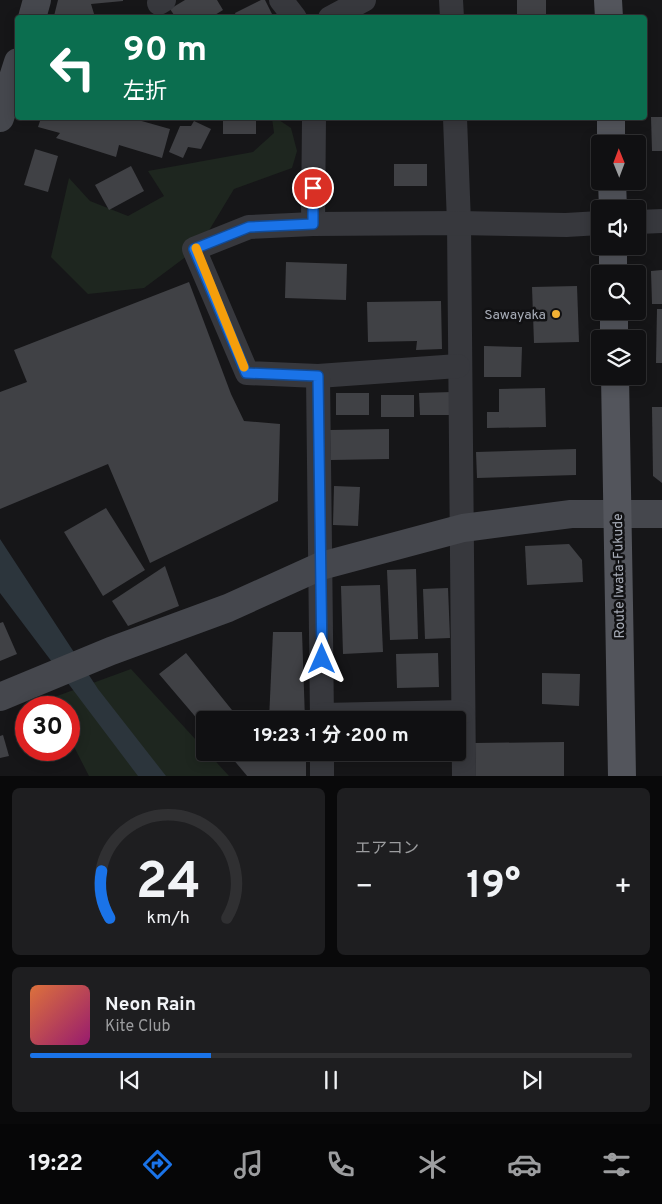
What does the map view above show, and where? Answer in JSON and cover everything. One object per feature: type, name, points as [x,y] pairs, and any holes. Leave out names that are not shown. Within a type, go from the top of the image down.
[{"type":"main road","points":[[608,0],[609,15]]},
{"type":"main road","points":[[611,120],[611,135]]},
{"type":"main road","name":"Route Iwata-Fukude","points":[[615,385],[622,776]]},
{"type":"street","points":[[33,15],[37,0]]},
{"type":"street","points":[[281,0],[293,15]]},
{"type":"street","points":[[336,15],[364,0]]},
{"type":"street","points":[[451,0],[452,15]]},
{"type":"street","points":[[0,118],[15,71]]},
{"type":"street","points":[[313,224],[314,120]]},
{"type":"street","points":[[455,120],[459,222],[458,366],[463,528],[463,711]]},
{"type":"street","points":[[646,222],[662,221]]},
{"type":"street","points":[[458,366],[318,376],[246,373],[194,249],[249,227],[459,222],[566,225],[591,224]]},
{"type":"street","points":[[318,376],[322,711]]},
{"type":"street","points":[[12,692],[111,651],[228,608],[321,566],[463,528],[571,514],[662,514]]},
{"type":"street","points":[[322,761],[322,776]]},
{"type":"street","points":[[464,761],[464,776]]},
{"type":"shaded area","points":[[272,120],[279,120],[291,128],[297,151],[292,168],[234,189],[199,247],[144,288],[88,294],[51,257],[69,178],[90,201],[128,216],[164,196],[148,171],[253,152],[274,133]]},
{"type":"shaded area","points":[[0,539],[98,689],[166,776],[138,776],[80,699],[80,696],[78,696],[0,593]]},
{"type":"shaded area","points":[[131,669],[196,740],[196,761],[215,761],[229,776],[89,776],[80,758],[80,696],[57,696]]},
{"type":"building","points":[[58,0],[123,0],[91,4],[94,15],[54,15]]},
{"type":"building","points":[[185,0],[217,0],[223,10],[215,15],[174,15],[170,9]]},
{"type":"building","points":[[261,0],[265,0],[272,15],[236,15],[235,13]]},
{"type":"building","points":[[517,0],[546,0],[546,15],[517,15]]},
{"type":"building","points":[[651,117],[662,117],[662,151],[652,151]]},
{"type":"building","points":[[40,120],[138,120],[170,129],[162,158],[119,145],[116,157],[56,138],[60,133],[38,127]]},
{"type":"building","points":[[223,120],[256,120],[256,134],[223,134]]},
{"type":"building","points":[[194,121],[211,129],[201,149],[188,147],[183,158],[169,152],[180,126],[191,126]]},
{"type":"building","points":[[35,149],[58,156],[48,192],[24,185]]},
{"type":"building","points":[[394,164],[427,164],[427,186],[394,186]]},
{"type":"building","points":[[131,166],[144,191],[109,210],[95,185]]},
{"type":"building","points":[[286,262],[347,264],[346,300],[285,298]]},
{"type":"building","points":[[662,270],[662,304],[652,304],[651,271]]},
{"type":"building","points":[[189,282],[231,394],[244,421],[280,424],[278,501],[150,563],[108,464],[0,509],[0,392],[27,382],[14,350]]},
{"type":"building","name":"Sawayaka","points":[[577,286],[579,342],[534,343],[532,287]]},
{"type":"building","points":[[441,301],[442,349],[416,350],[417,341],[368,342],[367,302]]},
{"type":"building","points":[[657,309],[662,309],[662,363],[656,363]]},
{"type":"building","points":[[484,346],[522,347],[521,377],[484,377]]},
{"type":"building","points":[[545,388],[546,427],[487,428],[487,412],[499,412],[499,389]]},
{"type":"building","points":[[452,392],[453,415],[420,415],[419,393]]},
{"type":"building","points":[[336,393],[369,393],[369,415],[336,415]]},
{"type":"building","points":[[381,395],[414,395],[414,417],[381,417]]},
{"type":"building","points":[[652,407],[662,407],[662,483],[653,476]]},
{"type":"building","points":[[389,429],[389,459],[331,460],[330,430]]},
{"type":"building","points":[[576,449],[576,475],[477,478],[476,452]]},
{"type":"building","points":[[334,486],[360,487],[358,526],[333,525]]},
{"type":"building","points":[[106,508],[145,570],[103,596],[64,532]]},
{"type":"building","points":[[569,544],[582,560],[583,582],[527,585],[525,546]]},
{"type":"building","points":[[165,566],[179,606],[128,626],[112,601]]},
{"type":"building","points":[[416,569],[418,639],[390,640],[387,570]]},
{"type":"building","points":[[380,585],[383,652],[343,654],[341,586]]},
{"type":"building","points":[[448,588],[450,638],[425,639],[423,589]]},
{"type":"building","points":[[3,622],[17,654],[0,661],[0,623]]},
{"type":"building","points":[[273,632],[302,632],[305,711],[269,711]]},
{"type":"building","points":[[186,653],[233,711],[196,711],[196,717],[159,674]]},
{"type":"building","points":[[438,653],[439,687],[397,688],[396,654]]},
{"type":"building","points":[[542,673],[580,674],[579,706],[542,704]]},
{"type":"building","points":[[3,735],[9,756],[0,758],[0,736]]},
{"type":"building","points":[[564,742],[564,776],[476,776],[475,743]]},
{"type":"building","points":[[235,761],[306,761],[306,776],[247,776]]},
{"type":"slow traffic","points":[[196,248],[194,249],[244,367]]},
{"type":"place","name":"Sawayaka","points":[[556,314]]},
{"type":"route","points":[[313,188],[313,224],[249,227],[194,249],[246,373],[318,376],[322,659]]}]
